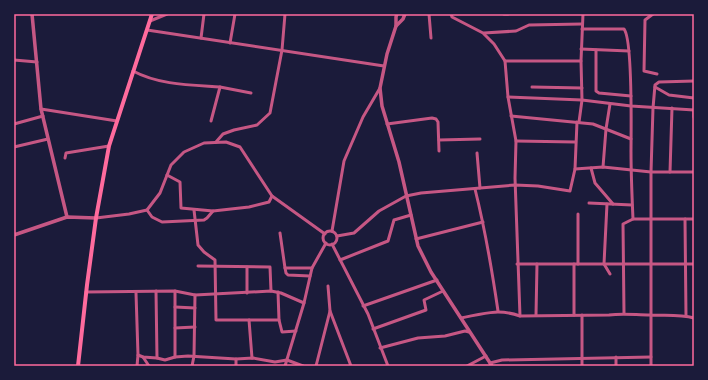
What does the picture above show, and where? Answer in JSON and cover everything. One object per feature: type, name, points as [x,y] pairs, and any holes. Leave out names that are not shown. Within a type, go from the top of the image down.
[{"type":"main road","points":[[78,366],[96,218],[109,146],[152,14]]},
{"type":"street","points":[[32,14],[41,109],[67,217]]},
{"type":"street","points":[[150,21],[167,14]]},
{"type":"street","points":[[201,38],[204,14]]},
{"type":"street","points":[[230,42],[235,14]]},
{"type":"street","points":[[216,142],[223,134],[257,125],[270,113],[282,50],[285,14]]},
{"type":"street","points":[[397,14],[396,26],[384,66],[380,88],[382,106],[399,162],[416,239],[427,266],[491,364],[502,360],[651,357]]},
{"type":"street","points":[[396,26],[403,19],[405,14]]},
{"type":"street","points":[[429,14],[431,38]]},
{"type":"street","points":[[451,14],[452,16],[483,33],[494,44],[505,61],[508,97],[516,141],[515,185],[520,316]]},
{"type":"street","points":[[337,236],[354,233],[379,211],[406,196],[421,193],[515,185],[538,186],[570,191],[574,168],[575,142],[582,100],[580,61],[583,14]]},
{"type":"street","points":[[653,14],[645,20],[644,70],[657,74]]},
{"type":"street","points":[[483,33],[516,32],[529,25],[582,24]]},
{"type":"street","points":[[582,28],[624,29],[626,32],[629,51],[631,96],[633,219]]},
{"type":"street","points":[[147,30],[384,66]]},
{"type":"street","points":[[581,49],[629,51]]},
{"type":"street","points":[[596,50],[596,91],[599,93],[631,96]]},
{"type":"street","points":[[14,60],[37,62]]},
{"type":"street","points":[[505,61],[580,61]]},
{"type":"street","points":[[134,71],[146,77],[162,81],[220,87],[251,93]]},
{"type":"street","points":[[651,366],[651,172],[655,87],[656,83],[659,82],[694,81]]},
{"type":"street","points":[[210,121],[220,87]]},
{"type":"street","points":[[532,87],[582,88]]},
{"type":"street","points":[[655,87],[669,95],[694,98]]},
{"type":"street","points":[[332,231],[344,161],[363,117],[380,88]]},
{"type":"street","points":[[508,97],[582,100],[653,108],[694,110],[694,117]]},
{"type":"street","points":[[603,167],[606,129],[610,104]]},
{"type":"street","points":[[670,172],[672,108]]},
{"type":"street","points":[[41,109],[117,121]]},
{"type":"street","points":[[14,124],[43,116]]},
{"type":"street","points":[[511,116],[593,124],[631,139]]},
{"type":"street","points":[[387,124],[434,118],[438,122],[439,151]]},
{"type":"street","points":[[14,148],[48,138]]},
{"type":"street","points":[[438,140],[480,139]]},
{"type":"street","points":[[516,141],[575,142]]},
{"type":"street","points":[[14,234],[67,217],[96,218],[147,210],[160,193],[171,165],[184,152],[204,143],[226,142],[240,147],[272,196],[325,234]]},
{"type":"street","points":[[65,158],[66,153],[109,146]]},
{"type":"street","points":[[477,153],[480,188]]},
{"type":"street","points":[[574,168],[603,167],[632,171],[694,172]]},
{"type":"street","points":[[592,168],[595,183],[613,204]]},
{"type":"street","points":[[167,175],[180,182],[181,208],[213,212],[249,207],[269,202],[272,196]]},
{"type":"street","points":[[475,188],[492,267],[498,311]]},
{"type":"street","points":[[589,203],[632,205]]},
{"type":"street","points":[[607,204],[604,264],[610,274]]},
{"type":"street","points":[[147,210],[152,217],[162,222],[204,220],[213,212]]},
{"type":"street","points":[[194,210],[198,245],[204,252],[215,260],[216,320],[279,320]]},
{"type":"street","points":[[574,314],[578,214]]},
{"type":"street","points":[[340,260],[388,241],[394,220],[411,215]]},
{"type":"street","points":[[624,313],[623,224],[633,219],[694,219]]},
{"type":"street","points":[[685,219],[684,264],[686,316]]},
{"type":"street","points":[[416,239],[483,222]]},
{"type":"street","points":[[325,234],[328,231],[332,231]]},
{"type":"street","points":[[332,231],[337,236]]},
{"type":"street","points":[[280,233],[285,268],[288,275],[310,276]]},
{"type":"street","points":[[285,366],[304,304],[312,268],[326,243],[324,238],[325,234]]},
{"type":"street","points":[[332,244],[335,242],[337,236]]},
{"type":"street","points":[[326,243],[332,244]]},
{"type":"street","points":[[332,244],[368,314],[388,366]]},
{"type":"street","points":[[518,264],[694,264]]},
{"type":"street","points":[[536,315],[537,264]]},
{"type":"street","points":[[198,266],[270,267],[271,291]]},
{"type":"street","points":[[247,267],[247,293]]},
{"type":"street","points":[[285,268],[312,268]]},
{"type":"street","points":[[363,306],[437,280]]},
{"type":"street","points":[[328,286],[330,312],[351,366]]},
{"type":"street","points":[[86,292],[136,292],[156,290],[195,294],[215,294],[271,291],[281,292],[304,304]]},
{"type":"street","points":[[156,290],[157,358]]},
{"type":"street","points":[[175,291],[175,357]]},
{"type":"street","points":[[373,329],[426,310],[424,300],[443,291]]},
{"type":"street","points":[[136,292],[137,366]]},
{"type":"street","points":[[278,292],[279,320],[282,332],[296,331]]},
{"type":"street","points":[[192,366],[194,356],[195,294]]},
{"type":"street","points":[[175,307],[195,308]]},
{"type":"street","points":[[461,318],[498,311],[508,312],[520,316],[574,314],[609,315],[624,313],[651,316],[686,316],[694,318]]},
{"type":"street","points":[[316,366],[330,312]]},
{"type":"street","points":[[582,315],[582,366]]},
{"type":"street","points":[[249,320],[252,358]]},
{"type":"street","points":[[175,328],[195,327]]},
{"type":"street","points":[[380,348],[418,338],[469,332]]},
{"type":"street","points":[[138,355],[165,360],[175,357],[194,356],[236,359],[252,358],[275,362],[287,360],[303,366]]},
{"type":"street","points":[[467,366],[486,356]]},
{"type":"street","points":[[143,357],[149,366]]},
{"type":"street","points":[[616,357],[616,366]]},
{"type":"street","points":[[236,359],[236,366]]}]
